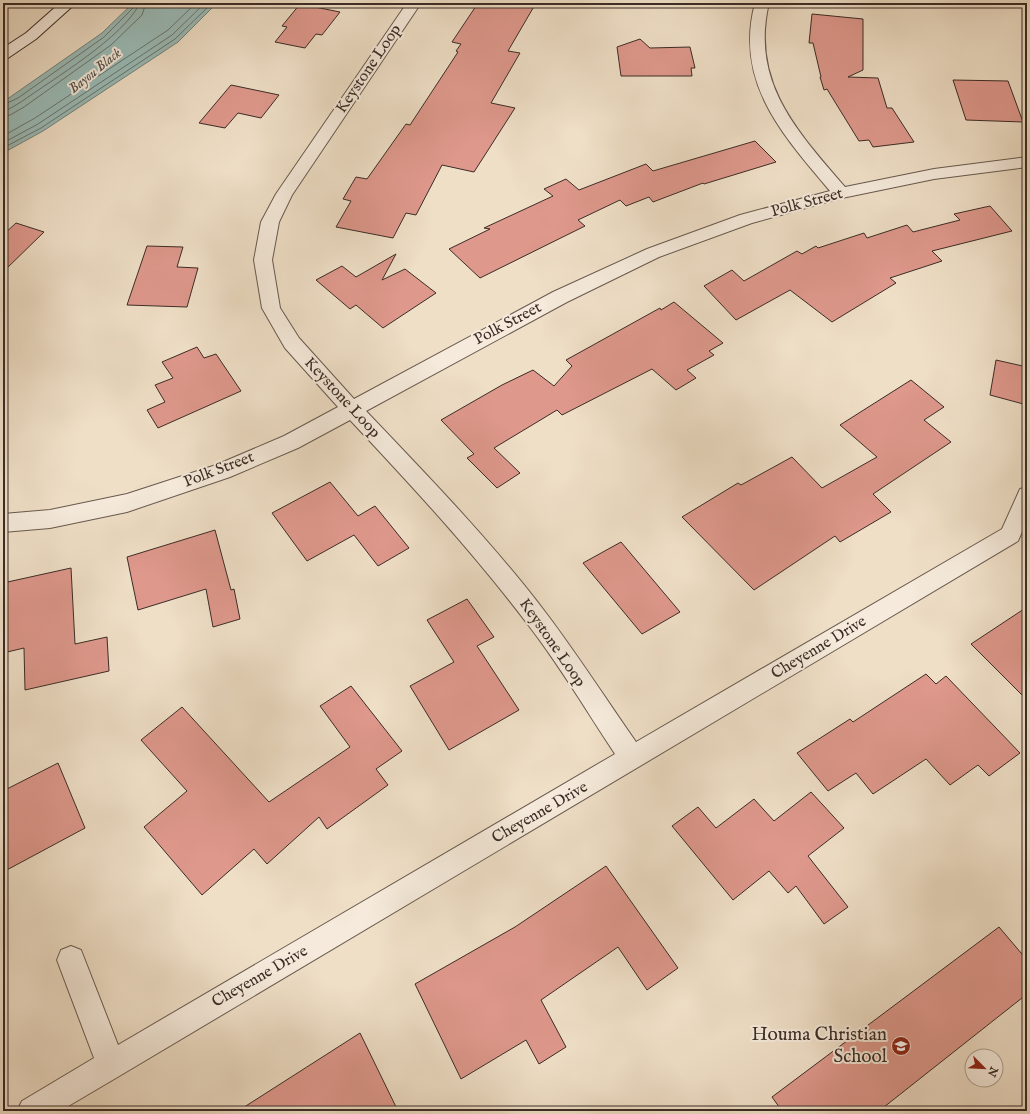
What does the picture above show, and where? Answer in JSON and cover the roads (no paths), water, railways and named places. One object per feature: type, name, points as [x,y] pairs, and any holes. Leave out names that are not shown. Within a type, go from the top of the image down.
[{"type":"street","points":[[3,55],[31,36],[69,3]]},
{"type":"street","name":"Keystone Loop","points":[[414,3],[284,194],[270,222],[263,260],[271,308],[292,343],[315,370],[402,461],[499,571],[538,620],[632,758]]},
{"type":"street","points":[[762,3],[758,18],[756,51],[767,91],[780,116],[798,142],[840,193]]},
{"type":"street","name":"Polk Street","points":[[3,523],[50,519],[127,503],[223,471],[291,442],[351,408],[560,297],[653,253],[746,219],[840,193],[934,174],[1027,162]]},
{"type":"street","name":"Cheyenne Drive","points":[[32,1111],[1010,535],[1027,495]]},
{"type":"street","points":[[71,960],[111,1065]]},
{"type":"water","name":"Bayou Black","points":[[133,3],[217,3],[178,42],[43,131],[3,153],[3,102],[102,33]]},
{"type":"place","name":"Houma Christian School","points":[[901,1046]]}]
